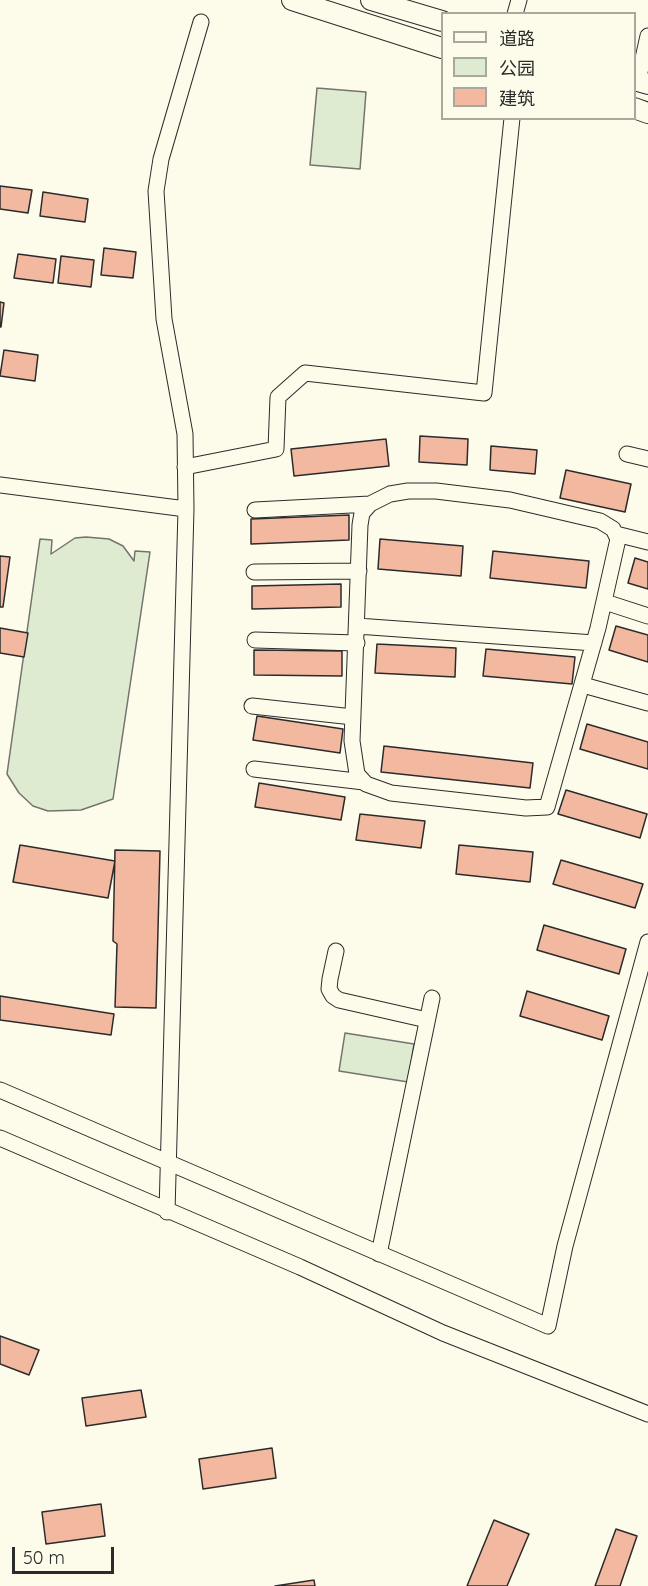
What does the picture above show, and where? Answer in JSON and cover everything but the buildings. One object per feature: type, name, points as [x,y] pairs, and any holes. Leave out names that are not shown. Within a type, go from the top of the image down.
[{"type":"main road","points":[[292,0],[441,48]]},
{"type":"main road","points":[[371,0],[441,21]]},
{"type":"street","points":[[167,1212],[186,467],[185,434],[164,320],[156,191],[161,159],[201,22]]},
{"type":"street","points":[[640,81],[648,36]]},
{"type":"street","points":[[186,467],[276,448],[278,397],[305,373],[484,393],[496,251],[512,120]]},
{"type":"street","points":[[627,454],[648,459]]},
{"type":"street","points":[[0,485],[186,508]]},
{"type":"street","points":[[254,769],[363,782],[391,793],[526,808],[547,807],[566,732],[583,685],[614,566],[618,539],[613,529],[600,521],[510,500],[436,491],[408,491],[390,494],[370,504],[362,513],[360,525],[353,717],[353,762],[363,782]]},
{"type":"street","points":[[255,510],[370,504]]},
{"type":"street","points":[[616,534],[648,542]]},
{"type":"street","points":[[254,572],[359,571]]},
{"type":"street","points":[[605,602],[648,616]]},
{"type":"street","points":[[357,626],[594,643]]},
{"type":"street","points":[[255,640],[357,643]]},
{"type":"street","points":[[583,685],[648,703]]},
{"type":"street","points":[[252,706],[353,717]]},
{"type":"street","points":[[0,1090],[548,1326],[565,1246],[642,988],[648,942]]},
{"type":"street","points":[[336,951],[329,989],[333,996],[339,1000],[428,1020]]},
{"type":"street","points":[[380,1254],[432,998]]},
{"type":"street","points":[[0,1138],[167,1212],[300,1267],[443,1333],[648,1414]]},
{"type":"green space","points":[[317,88],[366,92],[360,169],[310,165]]},
{"type":"green space","points":[[75,538],[109,539],[123,546],[134,561],[135,551],[150,552],[113,799],[81,810],[48,811],[33,806],[19,793],[7,774],[40,539],[52,540],[51,554]]},
{"type":"green space","points":[[345,1033],[414,1044],[408,1082],[339,1071]]}]
